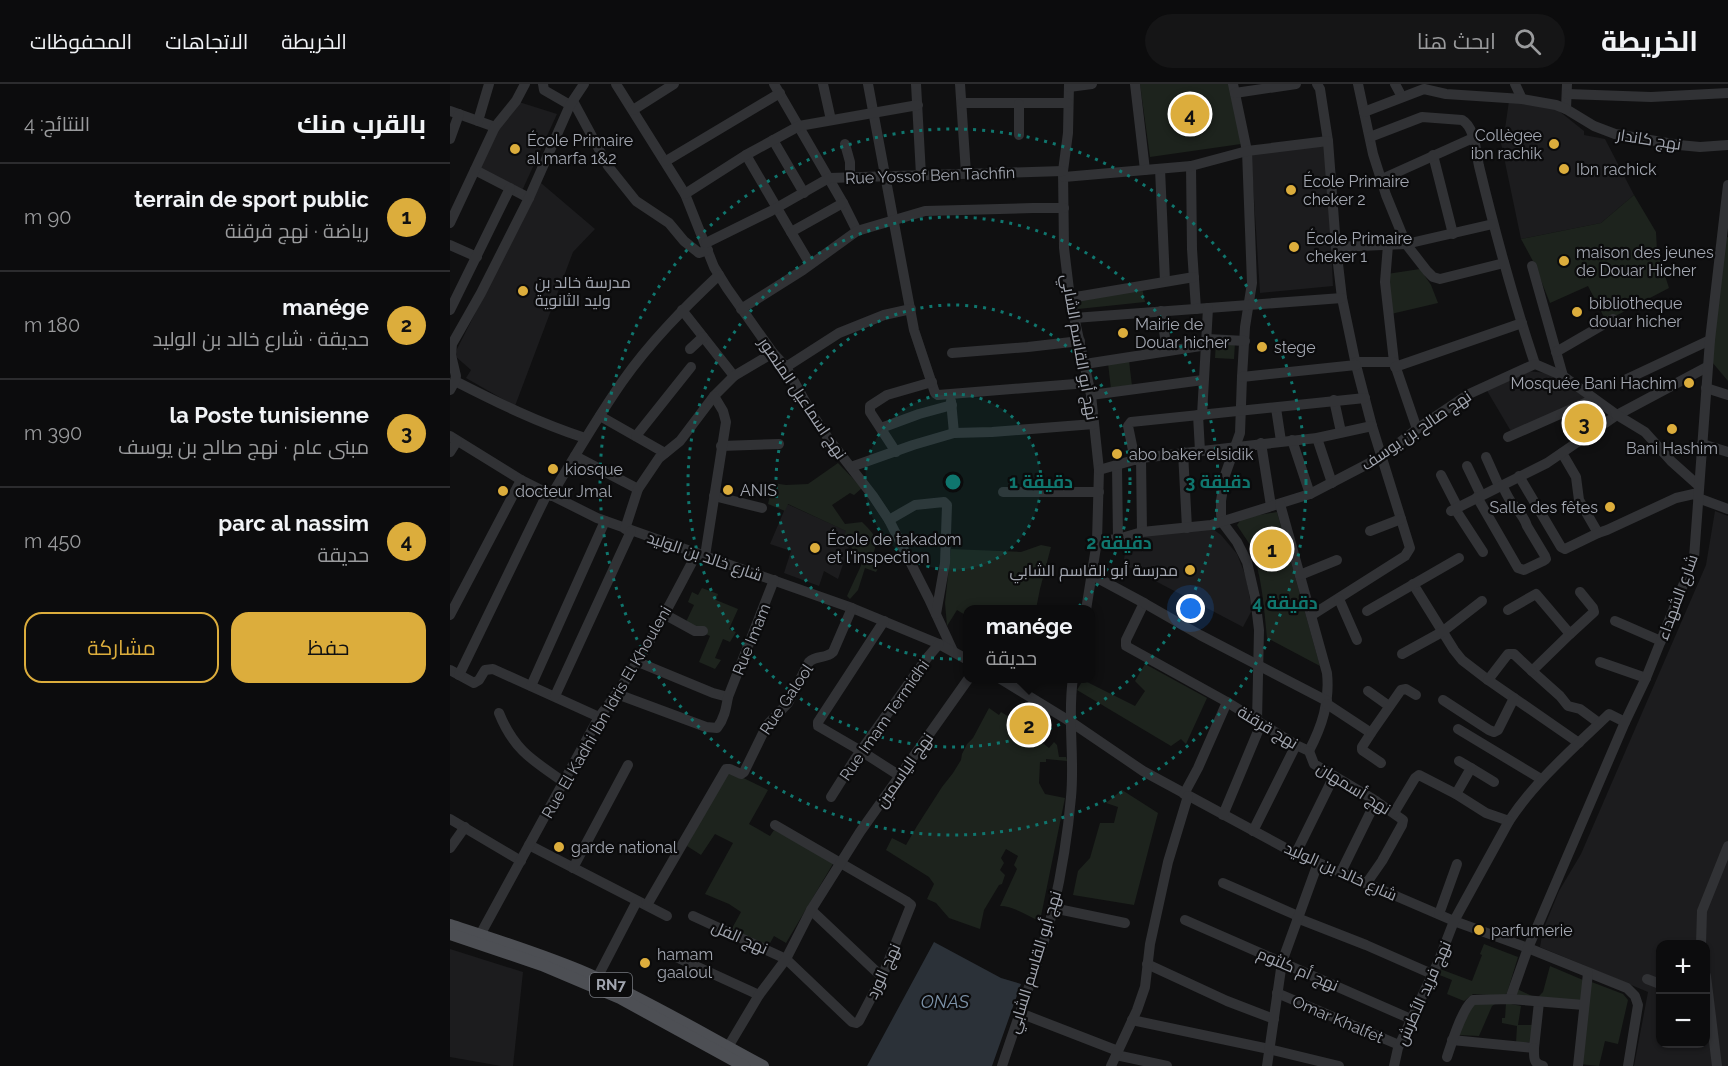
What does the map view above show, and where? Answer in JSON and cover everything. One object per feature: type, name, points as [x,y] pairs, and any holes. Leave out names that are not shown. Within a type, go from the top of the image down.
[{"type":"main road","name":"RN7","points":[[450,925],[545,957],[597,978],[728,1047],[743,1063]]},
{"type":"main road","name":"RN7","points":[[450,934],[542,965],[593,986],[743,1063],[763,1066]]},
{"type":"street","points":[[477,121],[489,84]]},
{"type":"street","points":[[450,223],[495,127],[516,101],[525,84]]},
{"type":"street","points":[[543,84],[544,90],[572,103],[608,166],[636,201],[669,223],[684,241],[699,253],[707,247]]},
{"type":"street","points":[[584,84],[572,103],[529,198],[481,293],[452,344],[451,355],[456,370],[453,386],[548,426],[585,438]]},
{"type":"street","name":"نهج اسماعيل المنصور","points":[[616,84],[685,194],[719,275],[741,309],[786,367],[817,422],[889,520],[953,651]]},
{"type":"street","points":[[633,110],[674,84]]},
{"type":"street","points":[[823,84],[831,120]]},
{"type":"street","points":[[868,84],[914,330],[936,394],[1088,383]]},
{"type":"street","points":[[916,84],[921,175]]},
{"type":"street","points":[[960,84],[966,173]]},
{"type":"street","points":[[1069,86],[1092,84]]},
{"type":"street","points":[[1135,84],[1146,170]]},
{"type":"street","points":[[1223,815],[1259,723],[1258,616],[1249,569],[1242,551],[1222,522],[1221,514],[1225,475],[1239,439],[1252,269],[1247,151],[1234,89],[1296,84]]},
{"type":"street","points":[[1312,615],[1408,553],[1410,548],[1372,426],[1342,298],[1328,141],[1320,89],[1317,84]]},
{"type":"street","points":[[1358,84],[1373,154],[1386,195],[1406,244],[1427,272],[1436,279],[1445,279],[1504,263]]},
{"type":"street","points":[[1395,84],[1402,97]]},
{"type":"street","points":[[1515,84],[1522,99]]},
{"type":"street","name":"نهج أبو القاسم الشابي","points":[[1069,86],[1068,133],[1063,174],[1064,248],[1070,298],[1091,395],[1099,470],[1097,541],[1087,605]]},
{"type":"street","name":"نهج كاندار","points":[[1364,112],[1424,89],[1435,88],[1446,94],[1522,99],[1556,105],[1600,129],[1615,134],[1679,145],[1700,147],[1728,145]]},
{"type":"street","points":[[666,161],[777,89],[857,231]]},
{"type":"street","points":[[1566,109],[1567,89],[1621,90],[1651,97],[1728,93]]},
{"type":"street","points":[[962,103],[1068,103]]},
{"type":"street","points":[[1019,104],[1019,135]]},
{"type":"street","points":[[685,194],[746,155],[799,126],[918,105]]},
{"type":"street","points":[[450,139],[454,113],[495,127]]},
{"type":"street","points":[[1370,137],[1414,119],[1428,116],[1464,121],[1473,138],[1493,224],[1535,364],[1563,376],[1645,432],[1698,492],[1728,509]]},
{"type":"street","points":[[1382,179],[1473,138]]},
{"type":"street","points":[[773,140],[804,193]]},
{"type":"street","name":"Rue Yossof Ben Tachfin","points":[[707,247],[829,178],[966,173],[1063,174],[1160,169],[1191,166],[1247,151],[1328,141]]},
{"type":"street","points":[[845,144],[850,162],[850,177]]},
{"type":"street","points":[[746,155],[810,264]]},
{"type":"street","points":[[1433,155],[1453,234]]},
{"type":"street","points":[[1191,166],[1196,309]]},
{"type":"street","points":[[1160,169],[1165,281]]},
{"type":"street","points":[[476,170],[529,198]]},
{"type":"street","name":"شارع الشهداء","points":[[1510,999],[1528,948],[1646,678],[1694,558],[1707,367],[1728,185]]},
{"type":"street","points":[[450,309],[510,188]]},
{"type":"street","points":[[791,232],[843,203]]},
{"type":"street","points":[[741,309],[857,231],[895,219],[932,211],[1064,208]]},
{"type":"street","points":[[1336,247],[1406,244],[1493,224]]},
{"type":"street","points":[[450,245],[477,257]]},
{"type":"street","points":[[1388,245],[1385,282],[1394,365],[1417,429]]},
{"type":"street","points":[[1532,266],[1563,376]]},
{"type":"street","points":[[599,717],[491,669],[485,670],[479,680],[474,683],[454,672],[549,495],[585,438],[634,366],[682,310],[719,275]]},
{"type":"street","points":[[1070,298],[1194,277]]},
{"type":"street","points":[[1074,318],[1342,298]]},
{"type":"street","points":[[1200,451],[1200,415],[1208,308]]},
{"type":"street","points":[[786,367],[839,333],[884,315],[910,309]]},
{"type":"street","points":[[682,310],[734,376]]},
{"type":"street","points":[[1161,311],[1167,351]]},
{"type":"street","points":[[1557,352],[1613,319]]},
{"type":"street","points":[[1242,377],[1356,363],[1394,365],[1522,323]]},
{"type":"street","points":[[690,349],[703,337]]},
{"type":"street","points":[[1627,379],[1710,340]]},
{"type":"street","points":[[951,353],[1080,341]]},
{"type":"street","points":[[1084,364],[1167,351],[1207,342],[1245,341]]},
{"type":"street","points":[[555,696],[628,530],[638,489],[655,464],[680,441],[714,396],[734,376],[774,352]]},
{"type":"street","name":"نهج صالح بن يوسف","points":[[1097,541],[1118,539],[1142,532],[1222,522],[1310,494],[1381,457],[1417,429],[1469,394],[1535,364]]},
{"type":"street","points":[[636,436],[691,367]]},
{"type":"street","points":[[1454,509],[1547,463],[1617,415],[1707,367]]},
{"type":"street","points":[[1091,395],[1203,380]]},
{"type":"street","points":[[896,452],[870,412],[872,404],[895,392],[932,382]]},
{"type":"street","points":[[1706,388],[1728,394]]},
{"type":"street","points":[[951,393],[954,433]]},
{"type":"street","name":"Rue El Kadhi Ibn Idris El Khouleni","points":[[480,935],[599,717],[638,662],[701,554],[714,496],[726,419],[714,396]]},
{"type":"street","points":[[1142,532],[1138,459],[1129,423],[1365,398]]},
{"type":"street","points":[[1508,437],[1594,399]]},
{"type":"street","points":[[1334,400],[1341,432]]},
{"type":"street","points":[[881,428],[952,405]]},
{"type":"street","points":[[1276,408],[1287,441],[1310,494]]},
{"type":"street","points":[[600,416],[666,453]]},
{"type":"street","points":[[851,467],[954,433],[1094,424]]},
{"type":"street","points":[[1099,470],[1138,459],[1317,438],[1372,426]]},
{"type":"street","points":[[450,452],[453,438]]},
{"type":"street","name":"شارع خالد بن الوليد","points":[[453,438],[520,480],[604,521],[852,608],[939,644],[963,657]]},
{"type":"street","points":[[1317,438],[1332,483]]},
{"type":"street","name":"نهج قرقنة","points":[[1144,603],[1126,640],[1126,646],[1309,751],[1322,725],[1327,702],[1327,673],[1300,575],[1275,505],[1261,443]]},
{"type":"street","points":[[721,446],[779,444]]},
{"type":"street","points":[[1702,444],[1728,452]]},
{"type":"street","points":[[1183,452],[1187,528]]},
{"type":"street","points":[[1562,453],[1576,477],[1579,500],[1598,532]]},
{"type":"street","points":[[575,456],[638,489]]},
{"type":"street","points":[[1467,466],[1479,496],[1518,568],[1524,570],[1544,561],[1545,556],[1526,521],[1500,485],[1486,457]]},
{"type":"street","points":[[1117,466],[1118,539]]},
{"type":"street","points":[[1441,476],[1454,509],[1483,552]]},
{"type":"street","points":[[1520,476],[1562,548],[1568,548],[1598,532],[1676,498],[1698,492]]},
{"type":"street","points":[[450,615],[520,480]]},
{"type":"street","points":[[1003,492],[1098,492]]},
{"type":"street","points":[[714,496],[762,508]]},
{"type":"street","points":[[889,520],[915,506],[941,502],[947,505],[945,563],[936,614]]},
{"type":"street","points":[[1371,531],[1401,519]]},
{"type":"street","points":[[531,686],[604,521]]},
{"type":"street","points":[[1367,611],[1459,558]]},
{"type":"street","points":[[1300,575],[1336,560]]},
{"type":"street","points":[[1092,574],[1327,702],[1371,733]]},
{"type":"street","name":"Rue Imam","points":[[617,694],[714,729],[719,727],[726,710],[728,697],[774,580]]},
{"type":"street","points":[[1413,584],[1462,660],[1579,743]]},
{"type":"street","points":[[1532,671],[1594,611],[1580,592]]},
{"type":"street","points":[[1508,610],[1536,594],[1570,634]]},
{"type":"street","points":[[1339,598],[1358,640]]},
{"type":"street","points":[[1402,654],[1442,632],[1482,601]]},
{"type":"street","name":"Rue Galool","points":[[642,903],[726,769],[741,774],[744,772],[766,725],[788,703],[809,662],[832,652],[852,608]]},
{"type":"street","points":[[664,614],[694,631],[703,631]]},
{"type":"street","points":[[884,621],[818,724],[820,728],[900,776]]},
{"type":"street","points":[[1616,621],[1661,641]]},
{"type":"street","name":"Rue Imam Termidhi","points":[[831,797],[861,751],[939,644]]},
{"type":"street","points":[[1488,680],[1508,654],[1514,654],[1568,706],[1580,709],[1599,723],[1610,714],[1625,722]]},
{"type":"street","points":[[638,662],[728,697]]},
{"type":"street","points":[[1600,662],[1646,678]]},
{"type":"street","name":"نهج الياسمين","points":[[728,1047],[759,995],[786,958],[840,862],[965,683]]},
{"type":"street","name":"شارع خالد بن الوليد","points":[[1007,683],[1071,722],[1143,771],[1296,853],[1454,921],[1628,988],[1638,1002],[1628,1066]]},
{"type":"street","name":"نهج أبو القاسم الشابي","points":[[1002,1066],[1053,908],[1072,795],[1073,683]]},
{"type":"street","points":[[1381,763],[1362,750],[1362,747],[1402,689],[1416,695]]},
{"type":"street","points":[[1368,691],[1389,706]]},
{"type":"street","points":[[1443,700],[1494,732],[1498,730],[1514,698]]},
{"type":"street","points":[[1111,1066],[1145,987],[1150,944],[1171,849],[1186,795],[1227,702]]},
{"type":"street","points":[[499,713],[518,747],[529,758],[564,782]]},
{"type":"street","name":"نهج فريد الأطرش","points":[[1394,1066],[1400,1045],[1454,921],[1509,821],[1541,779],[1599,723]]},
{"type":"street","points":[[1458,729],[1541,779]]},
{"type":"street","points":[[1253,831],[1296,745]]},
{"type":"street","name":"نهج أسمهان","points":[[1309,751],[1314,764],[1403,819],[1382,861],[1366,884]]},
{"type":"street","points":[[1459,761],[1494,782]]},
{"type":"street","points":[[573,868],[628,765]]},
{"type":"street","points":[[1456,794],[1471,768]]},
{"type":"street","points":[[1394,813],[1418,775],[1456,794],[1486,813],[1509,821]]},
{"type":"street","points":[[1296,853],[1334,776]]},
{"type":"street","points":[[1341,872],[1376,801]]},
{"type":"street","points":[[450,819],[521,861]]},
{"type":"street","points":[[775,825],[840,862]]},
{"type":"street","points":[[450,848],[465,828]]},
{"type":"street","points":[[529,845],[667,916]]},
{"type":"street","points":[[1701,940],[1703,905],[1728,846]]},
{"type":"street","name":"نهج الورد","points":[[786,958],[854,1023],[859,1021],[882,977],[911,905],[840,862]]},
{"type":"street","points":[[1267,1066],[1282,962],[1318,863]]},
{"type":"street","points":[[1438,914],[1457,864]]},
{"type":"street","points":[[1223,883],[1432,974]]},
{"type":"street","points":[[597,978],[642,903]]},
{"type":"street","points":[[1053,908],[1125,924]]},
{"type":"street","points":[[812,910],[882,977]]},
{"type":"street","name":"نهج الفل","points":[[693,916],[786,958]]},
{"type":"street","name":"نهج أم كلثوم","points":[[1185,920],[1411,1019]]},
{"type":"street","points":[[676,957],[759,995]]},
{"type":"street","points":[[1147,964],[1227,1001],[1274,1019]]},
{"type":"street","points":[[1578,1066],[1588,973]]},
{"type":"street","points":[[1647,979],[1656,982]]},
{"type":"street","name":"Omar Khalfet","points":[[1277,993],[1400,1045]]},
{"type":"street","points":[[1447,1057],[1452,1040],[1471,1000],[1510,999],[1584,1005]]},
{"type":"street","points":[[1539,1002],[1534,1048],[1535,1060],[1543,1066]]},
{"type":"street","points":[[1020,1013],[1117,1053],[1167,1066]]},
{"type":"street","points":[[1710,1017],[1717,1066]]},
{"type":"street","points":[[1132,1020],[1339,1066]]},
{"type":"street","points":[[1452,1040],[1534,1048]]},
{"type":"street","points":[[743,1063],[771,1066]]},
{"type":"shaded area","points":[[1140,84],[1230,84],[1241,144],[1150,157]]},
{"type":"shaded area","name":"Ibn rachick","points":[[1509,101],[1554,107],[1584,131],[1584,135],[1605,139],[1634,195],[1601,223],[1521,239],[1501,143]]},
{"type":"shaded area","name":"École Primaire al marfa 1&2","points":[[519,102],[557,114],[521,193],[479,169],[497,129]]},
{"type":"shaded area","points":[[1326,146],[1333,286],[1260,293],[1251,152]]},
{"type":"shaded area","name":"مدرسة خالد بن وليد الثانوية","points":[[541,183],[595,229],[573,252],[515,406],[466,378],[471,370],[454,355]]},
{"type":"shaded area","name":"maison des jeunes de Douar Hicher","points":[[1634,195],[1656,232],[1657,251],[1669,288],[1606,321],[1588,286],[1550,303],[1534,263],[1521,239],[1601,223]]},
{"type":"shaded area","points":[[1728,237],[1728,381],[1712,362],[1723,238]]},
{"type":"shaded area","points":[[1420,269],[1431,285],[1438,303],[1391,314],[1387,274]]},
{"type":"shaded area","points":[[1142,288],[1145,302],[1078,309],[1075,300]]},
{"type":"shaded area","points":[[1216,341],[1235,343],[1234,359],[1215,358]]},
{"type":"shaded area","points":[[1129,361],[1132,386],[1111,389],[1108,363]]},
{"type":"shaded area","points":[[1526,371],[1548,373],[1589,399],[1512,433],[1486,389]]},
{"type":"shaded area","points":[[838,463],[862,488],[854,495],[850,493],[832,505],[845,524],[862,522],[872,532],[876,545],[871,563],[879,566],[876,572],[865,568],[858,590],[850,599],[847,596],[865,557],[843,540],[846,531],[788,504],[785,511],[768,504],[773,483],[808,484]]},
{"type":"shaded area","name":"École de takadom et l'inspection","points":[[787,504],[847,531],[850,544],[838,579],[824,571],[819,586],[784,573],[791,551],[770,544]]},
{"type":"shaded area","points":[[1715,511],[1728,516],[1728,1066],[1634,1066],[1648,992],[1540,947],[1543,930],[1559,891],[1581,854],[1706,565]]},
{"type":"shaded area","points":[[1277,512],[1320,666],[1267,638],[1257,568],[1250,545],[1237,525],[1242,518]]},
{"type":"shaded area","name":"مدرسة أبو القاسم الشابي","points":[[1206,524],[1221,535],[1237,554],[1246,577],[1252,610],[1243,627],[1123,564],[1129,535]]},
{"type":"shaded area","points":[[1041,545],[1051,547],[1037,605],[963,605],[963,614],[957,610],[947,626],[945,603],[951,549],[1021,552]]},
{"type":"shaded area","points":[[702,588],[718,594],[716,600],[738,609],[729,629],[736,632],[730,642],[723,639],[715,658],[721,660],[715,669],[699,662],[710,636],[685,624],[694,605],[688,602],[692,592],[698,595]]},
{"type":"shaded area","points":[[1145,664],[1207,698],[1186,744],[1181,739],[1171,746],[1077,690],[1081,683],[1089,683],[1135,706],[1145,691],[1135,681]]},
{"type":"shaded area","points":[[1024,704],[1046,720],[1034,736],[1049,748],[1054,742],[1057,745],[1059,757],[1066,757],[1067,761],[1046,759],[1046,762],[1040,762],[1039,783],[1045,794],[1065,798],[1040,921],[1015,909],[1000,906],[1017,869],[1014,865],[1018,856],[1006,849],[1001,858],[1004,863],[1000,870],[1005,875],[1002,884],[999,885],[984,910],[980,929],[949,918],[936,903],[927,899],[934,884],[929,877],[886,850],[892,838],[906,845],[961,760],[967,744],[973,738],[989,708],[999,715],[1001,712],[1009,717],[1012,714],[1017,717],[1017,722]]},
{"type":"shaded area","points":[[727,770],[768,790],[749,824],[770,836],[774,830],[834,862],[786,943],[774,936],[764,954],[730,932],[741,912],[705,894],[733,843],[715,834],[701,855],[687,846]]},
{"type":"shaded area","points":[[1122,790],[1158,813],[1134,905],[1073,895],[1078,871],[1090,858],[1100,823],[1114,823],[1118,807],[1106,803]]},
{"type":"shaded area","points":[[1484,944],[1518,957],[1507,993],[1503,996],[1473,994],[1464,1001],[1447,994],[1452,980],[1437,974],[1440,969],[1472,981]]},
{"type":"shaded area","points":[[450,949],[523,972],[513,1066],[450,1057]]},
{"type":"shaded area","points":[[1550,966],[1583,980],[1581,1003],[1515,996],[1517,989],[1538,997],[1543,992]]},
{"type":"shaded area","points":[[1589,981],[1623,994],[1628,1000],[1618,1044],[1605,1041],[1599,1066],[1579,1064]]},
{"type":"shaded area","points":[[1506,1003],[1521,1006],[1518,1025],[1535,1025],[1532,1042],[1516,1043],[1517,1026],[1502,1023],[1502,1018],[1505,1018]]},
{"type":"shaded area","points":[[1470,1004],[1495,1004],[1479,1036],[1458,1035]]},
{"type":"water","name":"ONAS","points":[[934,942],[1001,978],[1021,984],[992,1066],[867,1066]]},
{"type":"place","name":"parc al nassim","points":[[1190,114]]},
{"type":"place","name":"Collègee ibn rachik","points":[[1554,144]]},
{"type":"place","name":"École Primaire al marfa 1&2","points":[[515,149]]},
{"type":"place","name":"Ibn rachick","points":[[1564,169]]},
{"type":"place","name":"École Primaire cheker 2","points":[[1291,190]]},
{"type":"place","name":"École Primaire cheker 1","points":[[1294,247]]},
{"type":"place","name":"maison des jeunes de Douar Hicher","points":[[1564,261]]},
{"type":"place","name":"مدرسة خالد بن وليد الثانوية","points":[[523,291]]},
{"type":"place","name":"bibliotheque douar hicher","points":[[1577,312]]},
{"type":"place","name":"Mairie de Douar hicher","points":[[1123,333]]},
{"type":"place","name":"stege","points":[[1262,347]]},
{"type":"place","name":"Mosquée Bani Hachim","points":[[1689,383]]},
{"type":"place","name":"la Poste tunisienne","points":[[1584,423]]},
{"type":"place","name":"Bani Hashim","points":[[1672,429]]},
{"type":"place","name":"abo baker elsidik","points":[[1117,454]]},
{"type":"place","name":"kiosque","points":[[553,469]]},
{"type":"place","name":"ANIS","points":[[728,490]]},
{"type":"place","name":"docteur Jmal","points":[[503,491]]},
{"type":"place","name":"Salle des fêtes","points":[[1610,507]]},
{"type":"place","name":"École de takadom et l'inspection","points":[[815,548]]},
{"type":"place","name":"terrain de sport public","points":[[1272,549]]},
{"type":"place","name":"مدرسة أبو القاسم الشابي","points":[[1190,570]]},
{"type":"place","name":"manége","points":[[1029,725]]},
{"type":"place","name":"garde national","points":[[559,847]]},
{"type":"place","name":"parfumerie","points":[[1479,930]]},
{"type":"place","name":"hamam gaaloul","points":[[645,963]]}]
